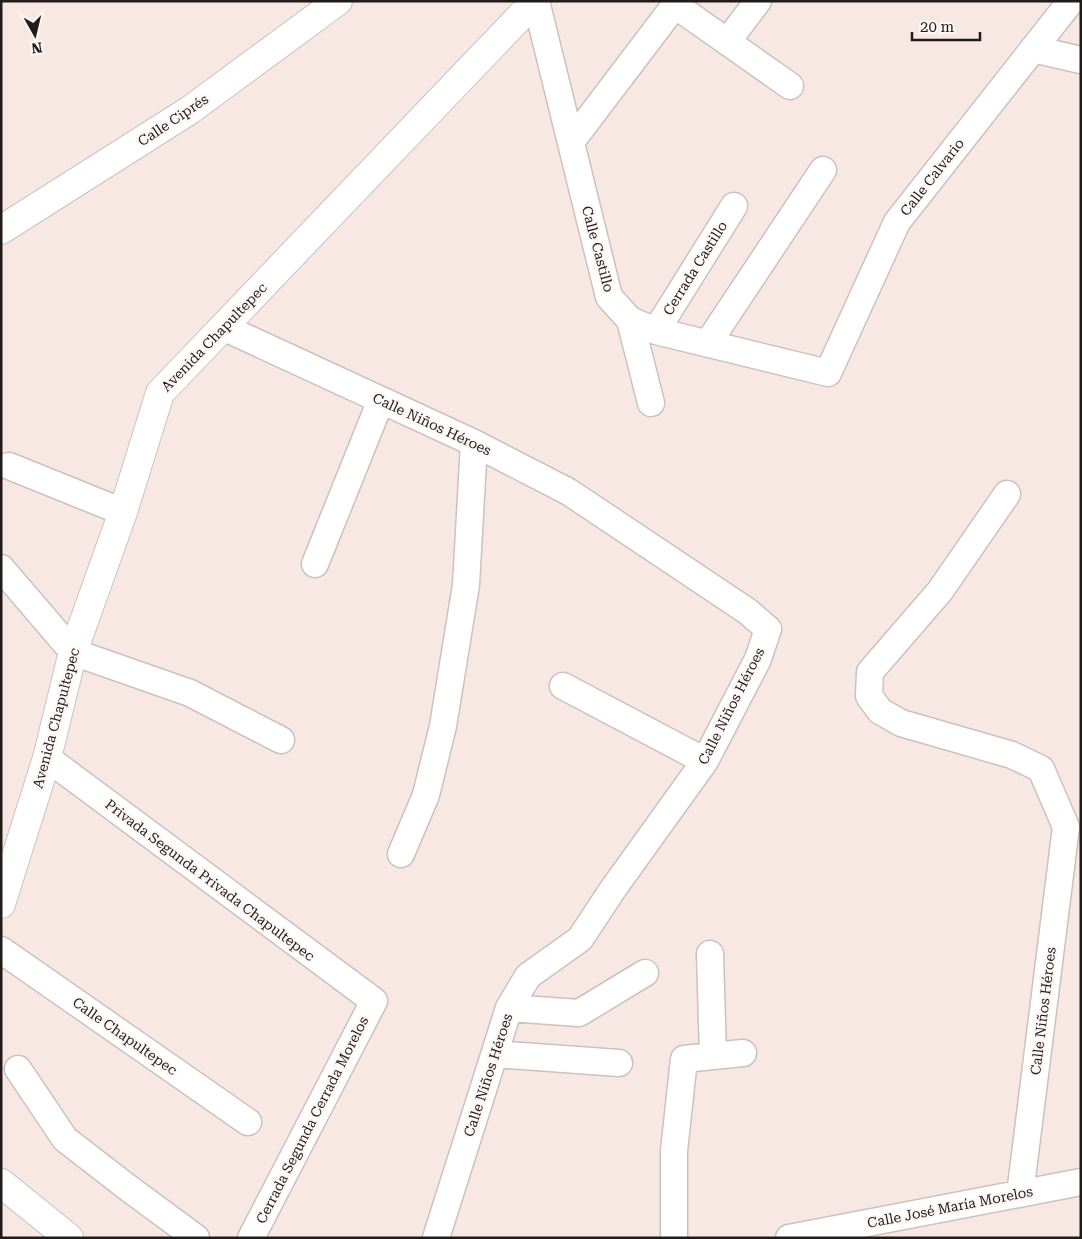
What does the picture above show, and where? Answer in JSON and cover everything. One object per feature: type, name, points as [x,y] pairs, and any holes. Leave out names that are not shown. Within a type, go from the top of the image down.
[{"type":"street","name":"Calle Ciprés","points":[[1,230],[190,110],[338,1]]},
{"type":"street","name":"Calle Castillo","points":[[535,1],[609,297],[630,320],[656,331],[828,373]]},
{"type":"street","name":"Avenida Chapultepec","points":[[1,904],[47,758],[73,652],[123,512],[160,393],[535,1]]},
{"type":"street","points":[[727,42],[758,1]]},
{"type":"street","name":"Calle Calvario","points":[[828,373],[897,222],[1071,1]]},
{"type":"street","points":[[571,142],[675,5],[790,86]]},
{"type":"street","points":[[1033,49],[1081,60]]},
{"type":"street","points":[[708,343],[823,170]]},
{"type":"street","name":"Cerrada Castillo","points":[[656,331],[734,206]]},
{"type":"street","points":[[630,320],[651,403]]},
{"type":"street","name":"Calle Niños Héroes","points":[[223,327],[474,443],[569,492],[747,610],[768,629],[758,659],[705,761],[613,889],[580,939],[528,976],[509,1008],[436,1238]]},
{"type":"street","points":[[315,564],[381,400]]},
{"type":"street","points":[[402,854],[426,795],[443,726],[466,585],[474,443]]},
{"type":"street","points":[[10,466],[123,512]]},
{"type":"street","name":"Calle Niños Héroes","points":[[1007,494],[940,591],[870,672],[868,696],[880,711],[901,723],[1012,755],[1041,769],[1066,827],[1020,1194]]},
{"type":"street","points":[[1,568],[73,652],[190,693],[281,740]]},
{"type":"street","points":[[564,686],[705,761]]},
{"type":"street","name":"Privada Segunda Privada Chapultepec","points":[[47,758],[374,1002]]},
{"type":"street","name":"Calle Chapultepec","points":[[1,950],[248,1122]]},
{"type":"street","points":[[710,954],[713,1056]]},
{"type":"street","points":[[509,1008],[579,1013],[646,973]]},
{"type":"street","name":"Cerrada Segunda Cerrada Morelos","points":[[251,1238],[374,1002]]},
{"type":"street","points":[[674,1238],[674,1151],[684,1059],[743,1053]]},
{"type":"street","points":[[495,1054],[619,1063]]},
{"type":"street","points":[[18,1069],[65,1139],[196,1238]]},
{"type":"street","name":"Calle José María Morelos","points":[[789,1238],[852,1232],[1081,1182]]},
{"type":"street","points":[[1,1183],[69,1238]]}]
